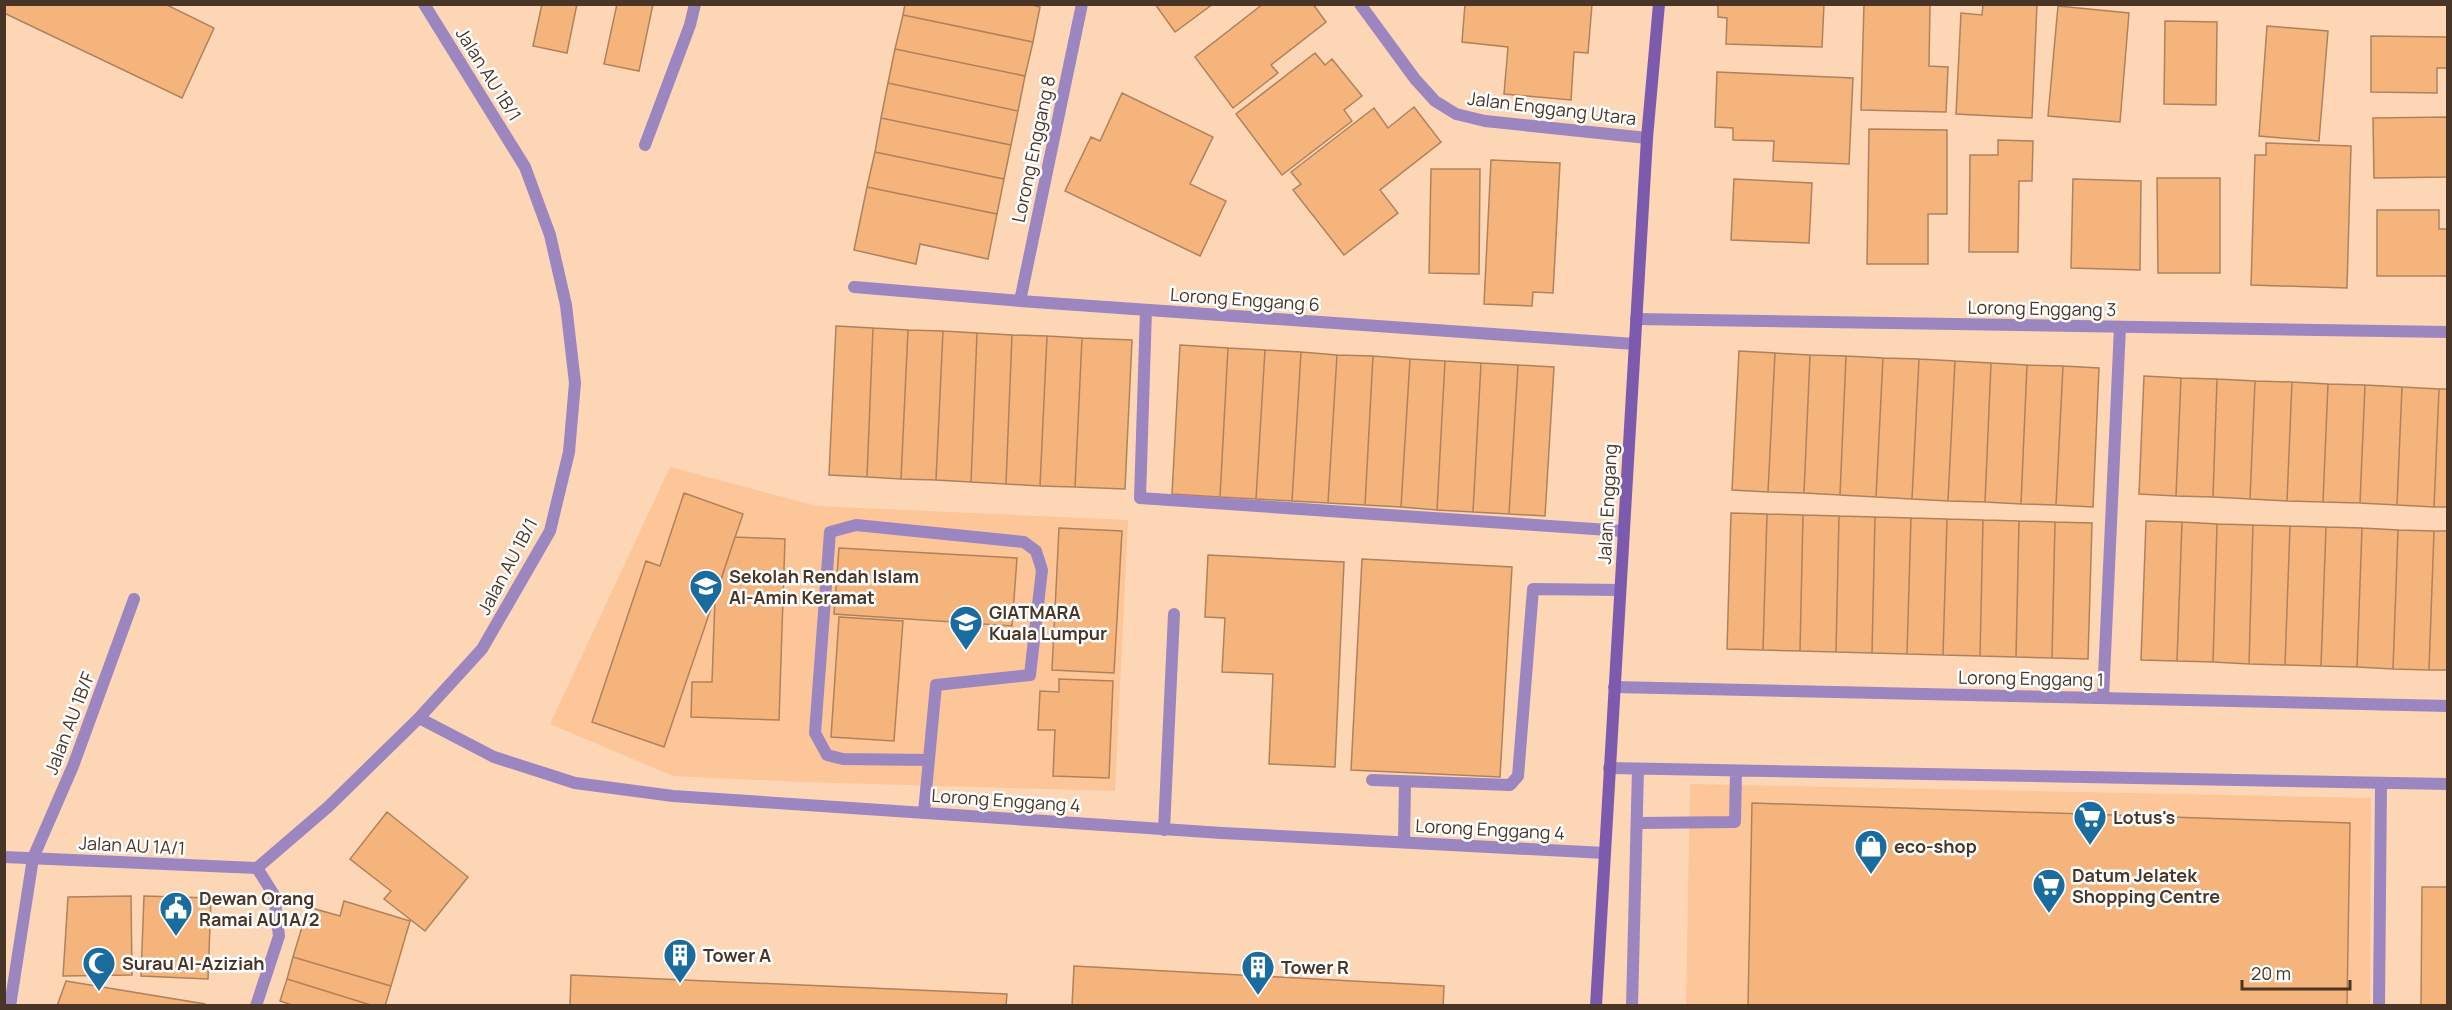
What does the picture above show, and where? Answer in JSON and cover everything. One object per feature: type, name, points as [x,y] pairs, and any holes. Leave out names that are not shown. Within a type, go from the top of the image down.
[{"type":"main road","name":"Jalan Enggang","points":[[1596,1005],[1647,138],[1659,4]]},
{"type":"street","name":"Jalan AU 1B/1","points":[[257,868],[328,807],[418,718],[482,649],[550,531],[569,452],[575,383],[563,293],[550,235],[525,167],[424,4]]},
{"type":"street","points":[[645,145],[690,26],[695,4]]},
{"type":"street","name":"Lorong Enggang 8","points":[[1020,301],[1082,4]]},
{"type":"street","name":"Jalan Enggang Utara","points":[[1360,4],[1415,79],[1435,101],[1456,114],[1485,120],[1647,138]]},
{"type":"street","name":"Lorong Enggang 6","points":[[854,286],[1020,301],[1635,344]]},
{"type":"street","points":[[1146,310],[1140,498],[1623,531]]},
{"type":"street","name":"Lorong Enggang 3","points":[[1636,319],[2448,332]]},
{"type":"street","points":[[2103,698],[2121,327]]},
{"type":"street","points":[[924,812],[929,760],[936,685],[1029,675],[1042,570],[1036,551],[1024,542],[856,525],[830,532],[815,733],[827,754],[843,759],[929,760]]},
{"type":"street","points":[[1372,780],[1510,785],[1518,776],[1533,588],[1620,590]]},
{"type":"street","name":"Jalan AU 1B/F","points":[[10,1005],[33,858],[73,766],[134,599]]},
{"type":"street","points":[[1164,830],[1174,614]]},
{"type":"street","name":"Lorong Enggang 1","points":[[1614,687],[2448,706]]},
{"type":"street","name":"Lorong Enggang 4","points":[[418,718],[494,757],[575,783],[673,796],[1164,830],[1605,853]]},
{"type":"street","points":[[1609,768],[2448,784]]},
{"type":"street","points":[[1632,1005],[1638,769]]},
{"type":"street","points":[[1638,823],[1735,822],[1736,771]]},
{"type":"street","points":[[1404,842],[1405,782]]},
{"type":"street","points":[[2379,1005],[2381,783]]},
{"type":"street","name":"Jalan AU 1A/1","points":[[4,857],[257,868]]},
{"type":"street","points":[[256,1005],[279,936],[274,895],[257,868]]},
{"type":"shaded area","points":[[670,467],[817,506],[1128,520],[1115,791],[673,776],[550,724]]},
{"type":"shaded area","name":"Datum Jelatek Shopping Centre","points":[[1690,784],[2371,798],[2370,1005],[1686,1006]]},
{"type":"building","points":[[4,4],[165,4],[214,28],[182,98],[4,13]]},
{"type":"building","points":[[542,4],[577,4],[567,53],[533,46]]},
{"type":"building","points":[[617,4],[653,4],[639,71],[604,64]]},
{"type":"building","points":[[905,4],[1028,4],[1040,7],[1033,42],[903,15]]},
{"type":"building","points":[[1155,4],[1213,4],[1175,32]]},
{"type":"building","points":[[1263,4],[1313,4],[1326,22],[1271,65],[1278,73],[1233,108],[1195,57]]},
{"type":"building","points":[[1465,4],[1592,4],[1588,53],[1574,52],[1571,100],[1504,94],[1508,47],[1462,42]]},
{"type":"building","points":[[1718,4],[1824,4],[1822,47],[1726,44],[1727,18],[1718,17]]},
{"type":"building","points":[[1864,4],[1930,4],[1929,66],[1948,67],[1946,112],[1861,110]]},
{"type":"building","points":[[1983,4],[2037,4],[2032,118],[1956,114],[1961,13],[1982,15]]},
{"type":"building","points":[[2058,6],[2129,13],[2120,122],[2048,116]]},
{"type":"building","points":[[903,15],[1033,42],[1025,76],[895,49]]},
{"type":"building","points":[[2165,21],[2217,22],[2216,105],[2164,104]]},
{"type":"building","points":[[2267,26],[2328,31],[2319,141],[2259,136]]},
{"type":"building","points":[[2371,36],[2448,37],[2448,68],[2437,68],[2437,93],[2371,92]]},
{"type":"building","points":[[895,49],[1025,76],[1018,111],[888,83]]},
{"type":"building","points":[[1315,53],[1325,65],[1332,59],[1362,96],[1344,110],[1352,121],[1282,175],[1236,114]]},
{"type":"building","points":[[1717,72],[1853,78],[1849,164],[1773,161],[1774,141],[1733,140],[1733,128],[1715,127]]},
{"type":"building","points":[[888,83],[1018,111],[1011,145],[881,118]]},
{"type":"building","points":[[1122,93],[1213,137],[1190,184],[1226,201],[1200,256],[1065,191],[1091,137],[1100,141]]},
{"type":"building","points":[[1414,107],[1441,142],[1380,190],[1398,213],[1344,255],[1293,190],[1301,184],[1291,172],[1374,108],[1388,128]]},
{"type":"building","points":[[2448,117],[2448,177],[2374,178],[2373,118]]},
{"type":"building","points":[[881,118],[1011,145],[1004,179],[875,152]]},
{"type":"building","points":[[1869,129],[1947,130],[1947,214],[1928,214],[1928,264],[1867,264]]},
{"type":"building","points":[[1998,140],[2033,141],[2032,181],[2019,181],[2018,252],[1969,252],[1970,155],[1998,155]]},
{"type":"building","points":[[2266,143],[2351,146],[2347,288],[2251,285],[2255,155],[2266,155]]},
{"type":"building","points":[[875,152],[1004,179],[997,214],[867,187]]},
{"type":"building","points":[[1491,160],[1560,163],[1553,293],[1533,292],[1532,306],[1484,304]]},
{"type":"building","points":[[1431,169],[1480,169],[1479,274],[1429,273]]},
{"type":"building","points":[[2157,178],[2220,178],[2220,273],[2158,273]]},
{"type":"building","points":[[1734,179],[1812,183],[1809,243],[1731,240]]},
{"type":"building","points":[[2073,179],[2141,181],[2140,270],[2071,268]]},
{"type":"building","points":[[867,187],[997,214],[988,259],[920,244],[916,264],[854,250]]},
{"type":"building","points":[[2377,210],[2439,210],[2439,229],[2448,229],[2448,276],[2377,276]]},
{"type":"building","points":[[836,326],[873,328],[867,477],[829,475]]},
{"type":"building","points":[[873,328],[908,330],[901,479],[867,477]]},
{"type":"building","points":[[908,330],[943,331],[936,480],[901,479]]},
{"type":"building","points":[[943,331],[977,333],[971,482],[936,480]]},
{"type":"building","points":[[977,333],[1012,335],[1006,484],[971,482]]},
{"type":"building","points":[[1012,335],[1047,336],[1040,486],[1006,484]]},
{"type":"building","points":[[1047,336],[1082,338],[1075,487],[1040,486]]},
{"type":"building","points":[[1082,338],[1132,340],[1125,489],[1075,487]]},
{"type":"building","points":[[1180,345],[1228,348],[1220,497],[1172,494]]},
{"type":"building","points":[[1228,348],[1265,350],[1256,499],[1220,497]]},
{"type":"building","points":[[1265,350],[1301,352],[1292,501],[1256,499]]},
{"type":"building","points":[[1739,351],[1775,353],[1768,492],[1732,490]]},
{"type":"building","points":[[1301,352],[1337,355],[1328,503],[1292,501]]},
{"type":"building","points":[[1775,353],[1810,355],[1804,493],[1768,492]]},
{"type":"building","points":[[1337,355],[1373,356],[1365,505],[1328,503]]},
{"type":"building","points":[[1810,355],[1846,356],[1840,495],[1804,493]]},
{"type":"building","points":[[1373,356],[1410,359],[1401,507],[1365,505]]},
{"type":"building","points":[[1846,356],[1883,358],[1876,497],[1840,495]]},
{"type":"building","points":[[1883,358],[1919,359],[1912,499],[1876,497]]},
{"type":"building","points":[[1410,359],[1445,361],[1437,510],[1401,507]]},
{"type":"building","points":[[1919,359],[1955,361],[1948,501],[1912,499]]},
{"type":"building","points":[[1445,361],[1481,363],[1473,512],[1437,510]]},
{"type":"building","points":[[1955,361],[1991,363],[1985,502],[1948,501]]},
{"type":"building","points":[[1481,363],[1518,365],[1509,514],[1473,512]]},
{"type":"building","points":[[1991,363],[2027,365],[2021,504],[1985,502]]},
{"type":"building","points":[[1518,365],[1554,367],[1545,516],[1509,514]]},
{"type":"building","points":[[2027,365],[2063,366],[2056,505],[2021,504]]},
{"type":"building","points":[[2063,366],[2099,368],[2093,507],[2056,505]]},
{"type":"building","points":[[2144,376],[2181,378],[2176,496],[2139,494]]},
{"type":"building","points":[[2181,378],[2217,379],[2213,497],[2176,496]]},
{"type":"building","points":[[2217,379],[2255,381],[2250,499],[2213,497]]},
{"type":"building","points":[[2255,381],[2292,382],[2287,501],[2250,499]]},
{"type":"building","points":[[2292,382],[2328,384],[2323,502],[2287,501]]},
{"type":"building","points":[[2328,384],[2365,385],[2360,503],[2323,502]]},
{"type":"building","points":[[2365,385],[2402,387],[2397,505],[2360,503]]},
{"type":"building","points":[[2402,387],[2439,389],[2434,507],[2397,505]]},
{"type":"building","points":[[2439,389],[2448,389],[2448,507],[2434,507]]},
{"type":"building","points":[[684,493],[743,514],[664,747],[592,722],[646,561],[660,566]]},
{"type":"building","points":[[1731,513],[1767,514],[1763,650],[1727,649]]},
{"type":"building","points":[[1767,514],[1803,515],[1800,651],[1763,650]]},
{"type":"building","points":[[1803,515],[1839,516],[1836,652],[1800,651]]},
{"type":"building","points":[[1839,516],[1875,517],[1872,653],[1836,652]]},
{"type":"building","points":[[1875,517],[1911,518],[1907,654],[1872,653]]},
{"type":"building","points":[[1911,518],[1947,519],[1943,655],[1907,654]]},
{"type":"building","points":[[1947,519],[1983,520],[1980,656],[1943,655]]},
{"type":"building","points":[[1983,520],[2019,521],[2016,657],[1980,656]]},
{"type":"building","points":[[2019,521],[2055,522],[2052,658],[2016,657]]},
{"type":"building","points":[[2146,521],[2182,522],[2177,661],[2141,660]]},
{"type":"building","points":[[2055,522],[2092,523],[2088,659],[2052,658]]},
{"type":"building","points":[[2182,522],[2217,524],[2213,662],[2177,661]]},
{"type":"building","points":[[2217,524],[2253,525],[2249,664],[2213,662]]},
{"type":"building","points":[[2253,525],[2290,526],[2285,665],[2249,664]]},
{"type":"building","points":[[2290,526],[2326,527],[2321,666],[2285,665]]},
{"type":"building","points":[[2326,527],[2362,528],[2357,667],[2321,666]]},
{"type":"building","points":[[1059,528],[1122,531],[1114,673],[1052,670]]},
{"type":"building","points":[[2362,528],[2398,530],[2393,669],[2357,667]]},
{"type":"building","points":[[2398,530],[2434,531],[2429,670],[2393,669]]},
{"type":"building","points":[[2434,531],[2448,531],[2448,670],[2429,670]]},
{"type":"building","points":[[735,537],[785,539],[779,720],[691,717],[692,682],[712,682],[715,598]]},
{"type":"building","points":[[839,548],[1017,558],[1012,626],[834,614]]},
{"type":"building","points":[[1208,555],[1344,562],[1335,767],[1269,764],[1273,674],[1222,672],[1225,618],[1205,617]]},
{"type":"building","points":[[1362,559],[1512,567],[1500,777],[1351,770]]},
{"type":"building","points":[[839,617],[903,621],[894,741],[831,737]]},
{"type":"building","points":[[1059,679],[1113,681],[1109,778],[1053,776],[1055,730],[1038,730],[1040,691],[1059,692]]},
{"type":"building","name":"Datum Jelatek Shopping Centre","points":[[1752,803],[2350,823],[2347,1006],[1748,1006]]},
{"type":"building","points":[[387,812],[468,877],[425,931],[384,899],[391,891],[350,859]]},
{"type":"building","points":[[2422,887],[2448,887],[2448,1006],[2421,1006]]},
{"type":"building","points":[[131,896],[132,975],[63,976],[68,897]]},
{"type":"building","name":"Dewan Orang Ramai AU1A/2","points":[[144,896],[211,898],[208,979],[141,976]]},
{"type":"building","points":[[344,901],[410,921],[391,986],[293,957],[308,907],[340,916]]},
{"type":"building","points":[[293,957],[391,986],[385,1006],[374,1006],[287,979]]},
{"type":"building","name":"Tower R","points":[[1074,966],[1444,986],[1443,1006],[1072,1006]]},
{"type":"building","name":"Tower A","points":[[571,975],[1007,994],[1006,1006],[570,1006]]},
{"type":"building","points":[[287,979],[374,1006],[295,1006],[280,1001]]},
{"type":"building","name":"Surau Al-Aziziah","points":[[66,981],[205,1004],[205,1006],[57,1006]]},
{"type":"place","name":"Sekolah Rendah Islam Al-Amin Keramat","points":[[706,615]]},
{"type":"place","name":"GIATMARA Kuala Lumpur","points":[[966,651]]},
{"type":"place","name":"Lotus's","points":[[2090,846]]},
{"type":"place","name":"eco-shop","points":[[1871,875]]},
{"type":"place","name":"Datum Jelatek Shopping Centre","points":[[2049,914]]},
{"type":"place","name":"Dewan Orang Ramai AU1A/2","points":[[176,937]]},
{"type":"place","name":"Tower A","points":[[680,984]]},
{"type":"place","name":"Surau Al-Aziziah","points":[[99,992]]},
{"type":"place","name":"Tower R","points":[[1258,996]]}]
